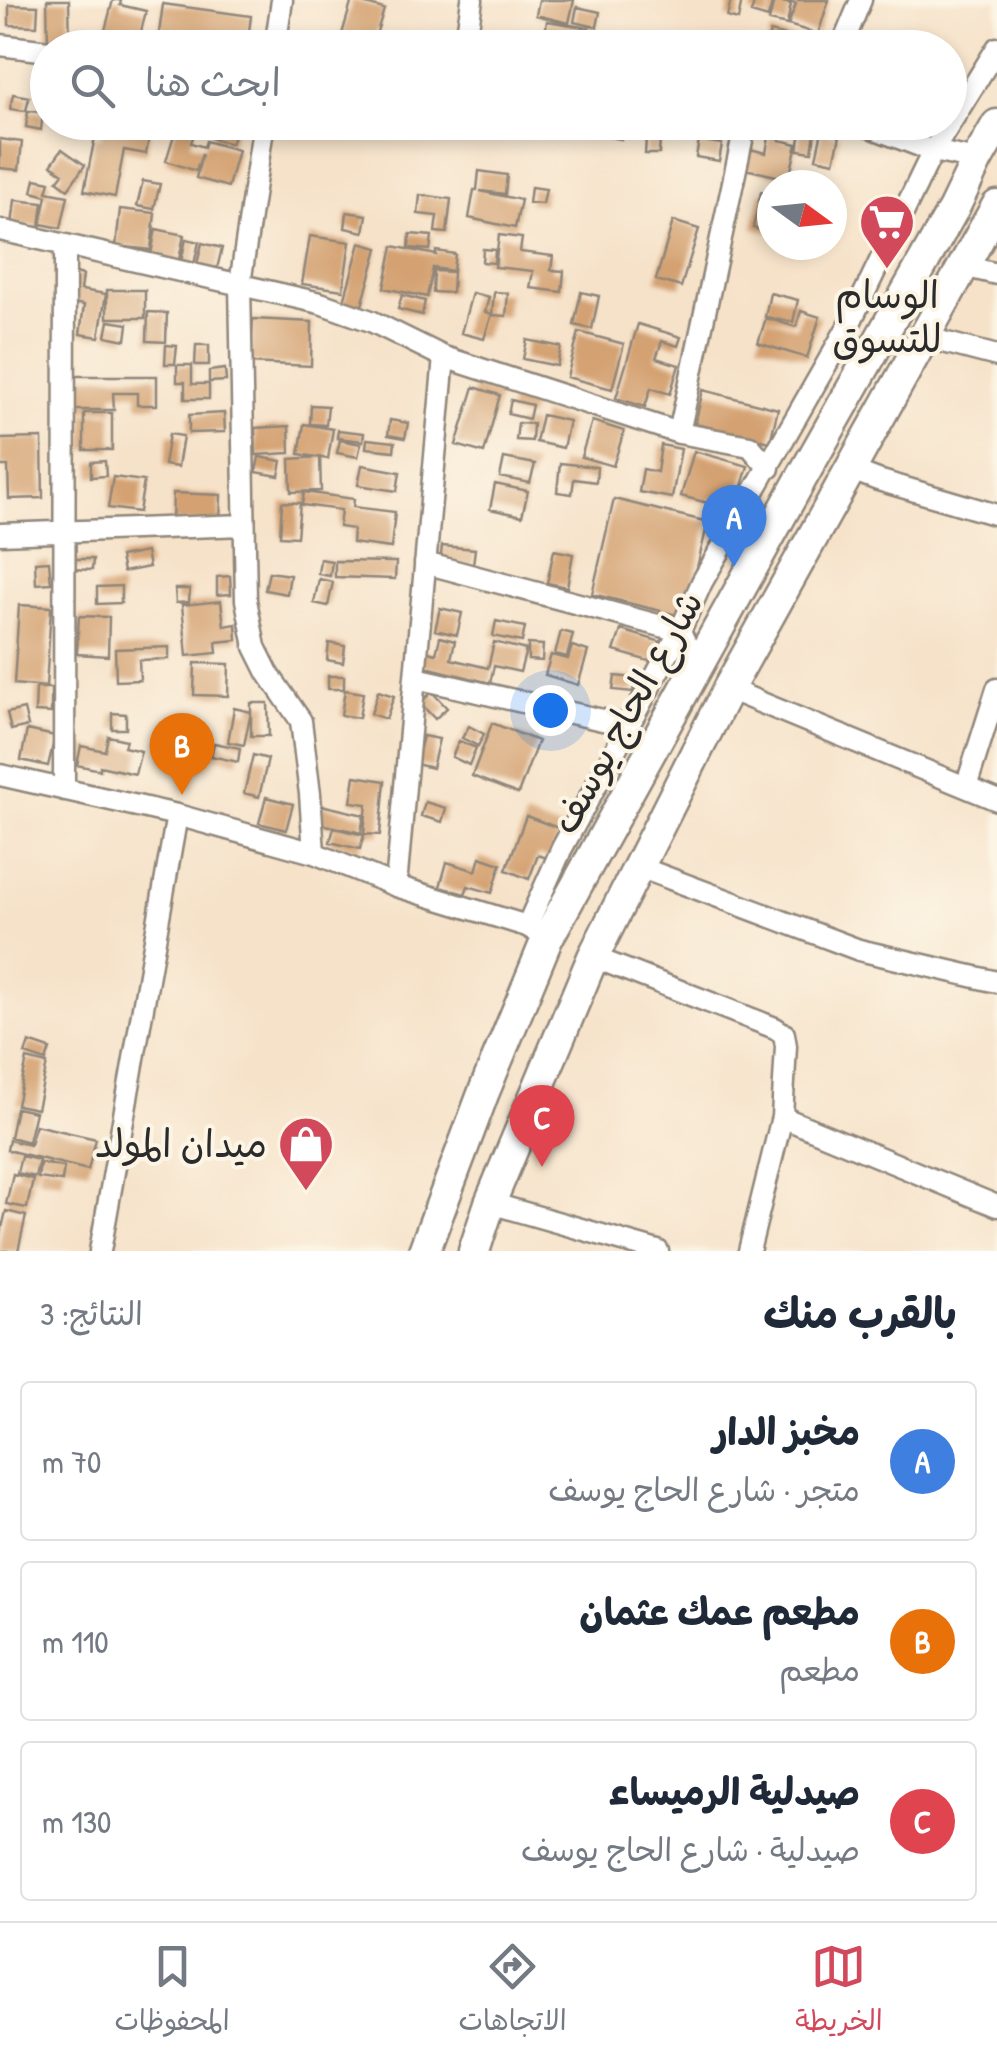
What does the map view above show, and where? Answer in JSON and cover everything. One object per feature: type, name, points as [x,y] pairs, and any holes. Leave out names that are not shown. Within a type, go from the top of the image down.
[{"type":"main road","name":"شارع الحاج يوسف","points":[[424,1251],[483,1094],[537,932],[697,667],[997,126]]},
{"type":"main road","name":"شارع الحاج يوسف","points":[[474,1251],[592,957],[728,688],[997,206]]},
{"type":"street","points":[[278,30],[282,0]]},
{"type":"street","points":[[468,30],[472,0]]},
{"type":"street","points":[[848,30],[861,0]]},
{"type":"street","points":[[0,45],[30,49]]},
{"type":"street","points":[[967,96],[997,48]]},
{"type":"street","points":[[261,140],[240,284],[246,600],[256,647],[268,674],[301,722],[314,853]]},
{"type":"street","points":[[680,433],[742,140]]},
{"type":"street","points":[[904,140],[977,160]]},
{"type":"street","points":[[0,775],[177,815],[314,853],[396,886],[537,932],[562,848],[680,631],[702,582],[850,323],[940,140]]},
{"type":"street","points":[[0,230],[320,302],[371,321],[444,358],[680,433],[750,446],[769,468]]},
{"type":"street","points":[[64,245],[64,790]]},
{"type":"street","points":[[963,266],[997,274]]},
{"type":"street","points":[[924,336],[997,356]]},
{"type":"street","points":[[396,886],[444,358]]},
{"type":"street","points":[[849,470],[997,515]]},
{"type":"street","points":[[0,534],[244,526]]},
{"type":"street","points":[[425,563],[680,631],[697,667]]},
{"type":"street","points":[[416,678],[629,726]]},
{"type":"street","points":[[728,688],[997,800]]},
{"type":"street","points":[[966,787],[997,689]]},
{"type":"street","points":[[100,1251],[177,815]]},
{"type":"street","points":[[639,868],[859,950],[997,982]]},
{"type":"street","points":[[592,957],[784,1034],[782,1117],[749,1251]]},
{"type":"street","points":[[782,1117],[997,1206]]},
{"type":"street","points":[[490,1204],[658,1251]]},
{"type":"building","points":[[47,0],[69,0],[70,30],[48,30]]},
{"type":"building","points":[[113,0],[146,11],[141,30],[105,30]]},
{"type":"building","points":[[352,0],[384,9],[378,30],[343,30]]},
{"type":"building","points":[[539,0],[574,0],[569,23],[536,15]]},
{"type":"building","points":[[731,0],[742,0],[738,20],[727,17]]},
{"type":"building","points":[[755,0],[773,0],[768,18],[751,13]]},
{"type":"building","points":[[774,0],[791,4],[787,25],[769,21]]},
{"type":"building","points":[[786,0],[829,0],[819,30],[788,25],[796,4]]},
{"type":"building","points":[[163,4],[251,16],[249,30],[159,30]]},
{"type":"building","points":[[9,5],[38,6],[37,26],[9,25]]},
{"type":"building","points":[[577,7],[600,12],[597,27],[574,22]]},
{"type":"building","points":[[547,21],[589,28],[589,30],[546,30]]},
{"type":"building","points":[[13,94],[29,97],[26,111],[10,109]]},
{"type":"building","points":[[0,139],[22,142],[19,170],[0,168]]},
{"type":"building","points":[[94,140],[149,140],[146,154],[124,150],[115,197],[84,191]]},
{"type":"building","points":[[172,140],[192,140],[191,143],[204,147],[206,141],[238,150],[228,187],[196,178],[202,154],[196,171],[166,161]]},
{"type":"building","points":[[646,140],[660,140],[659,154],[645,154]]},
{"type":"building","points":[[699,140],[722,144],[719,161],[696,157]]},
{"type":"building","points":[[768,140],[797,144],[791,170],[745,169],[750,149],[766,153]]},
{"type":"building","points":[[800,140],[814,140],[812,152],[798,150]]},
{"type":"building","points":[[820,140],[839,140],[834,162],[816,158]]},
{"type":"building","points":[[62,149],[85,165],[68,189],[57,181],[63,173],[51,165]]},
{"type":"building","points":[[479,171],[507,175],[505,194],[480,191],[521,200],[515,228],[469,218]]},
{"type":"building","points":[[35,179],[50,182],[47,192],[68,196],[61,228],[41,224],[47,196],[32,192]]},
{"type":"building","points":[[143,181],[160,184],[154,209],[137,206]]},
{"type":"building","points":[[531,187],[546,189],[543,204],[529,203]]},
{"type":"building","points":[[420,195],[451,199],[447,233],[435,232],[437,216],[418,214]]},
{"type":"building","points":[[15,200],[43,203],[40,227],[12,225]]},
{"type":"building","points":[[120,209],[155,213],[151,250],[116,246]]},
{"type":"building","points":[[347,212],[367,215],[364,232],[345,228]]},
{"type":"building","points":[[673,221],[699,229],[681,287],[656,280]]},
{"type":"building","points":[[156,229],[184,235],[178,265],[150,259]]},
{"type":"building","points":[[410,234],[432,236],[430,250],[409,248]]},
{"type":"building","points":[[499,235],[522,238],[520,252],[553,256],[551,270],[564,271],[562,292],[530,288],[533,271],[495,267]]},
{"type":"building","points":[[310,236],[350,242],[343,290],[302,284]]},
{"type":"building","points":[[186,239],[199,242],[193,269],[180,266]]},
{"type":"building","points":[[202,243],[222,248],[215,277],[195,273]]},
{"type":"building","points":[[360,243],[378,248],[360,313],[342,308]]},
{"type":"building","points":[[393,246],[436,255],[436,251],[455,254],[453,271],[433,268],[427,297],[384,288]]},
{"type":"building","points":[[483,249],[495,250],[494,263],[482,262]]},
{"type":"building","points":[[434,271],[453,272],[452,293],[433,292]]},
{"type":"building","points":[[76,273],[83,275],[81,290],[106,294],[99,337],[80,334],[84,305],[72,303]]},
{"type":"building","points":[[107,290],[145,290],[145,318],[107,318]]},
{"type":"building","points":[[494,292],[508,293],[506,316],[492,315]]},
{"type":"building","points":[[581,292],[599,296],[592,329],[574,325]]},
{"type":"building","points":[[472,293],[489,297],[485,312],[492,314],[484,339],[461,333]]},
{"type":"building","points":[[770,293],[798,300],[793,322],[765,317]]},
{"type":"building","points":[[402,295],[425,301],[422,315],[398,309]]},
{"type":"building","points":[[801,311],[820,317],[807,358],[758,343],[766,318],[796,327]]},
{"type":"building","points":[[148,312],[167,313],[166,342],[147,341]]},
{"type":"building","points":[[253,319],[312,322],[311,366],[250,363]]},
{"type":"building","points":[[109,321],[128,324],[126,340],[106,336]]},
{"type":"building","points":[[638,324],[681,337],[678,346],[662,341],[656,358],[679,365],[670,394],[651,388],[645,407],[616,398]]},
{"type":"building","points":[[579,332],[624,344],[612,389],[567,377]]},
{"type":"building","points":[[527,340],[561,347],[557,366],[523,359]]},
{"type":"building","points":[[166,345],[177,346],[175,364],[165,364]]},
{"type":"building","points":[[196,345],[209,345],[209,365],[195,365]]},
{"type":"building","points":[[177,365],[192,365],[192,384],[209,384],[209,399],[185,399],[185,382],[177,382]]},
{"type":"building","points":[[225,369],[226,381],[209,382],[209,371]]},
{"type":"building","points":[[74,376],[157,376],[157,405],[137,405],[137,393],[113,393],[114,410],[74,410]]},
{"type":"building","points":[[474,387],[500,395],[484,453],[456,445]]},
{"type":"building","points":[[703,390],[778,409],[770,442],[695,424]]},
{"type":"building","points":[[511,400],[532,405],[529,419],[508,414]]},
{"type":"building","points":[[311,405],[328,406],[326,425],[310,424]]},
{"type":"building","points":[[84,413],[112,413],[112,450],[84,450]]},
{"type":"building","points":[[224,413],[225,432],[189,433],[189,415]]},
{"type":"building","points":[[542,415],[569,421],[563,448],[536,442]]},
{"type":"building","points":[[390,420],[408,423],[405,438],[388,435]]},
{"type":"building","points":[[592,421],[624,431],[613,466],[581,457]]},
{"type":"building","points":[[518,423],[533,424],[532,441],[516,440]]},
{"type":"building","points":[[304,424],[333,429],[328,459],[299,454]]},
{"type":"building","points":[[289,426],[290,453],[256,455],[255,428]]},
{"type":"building","points":[[338,430],[364,433],[363,441],[337,438]]},
{"type":"building","points":[[169,434],[183,436],[178,467],[164,465]]},
{"type":"building","points":[[42,438],[43,498],[9,499],[8,466],[0,466],[0,439]]},
{"type":"building","points":[[367,439],[395,442],[394,451],[366,448]]},
{"type":"building","points":[[340,440],[361,444],[358,457],[337,453]]},
{"type":"building","points":[[661,445],[681,449],[672,498],[639,492],[643,469],[657,472]]},
{"type":"building","points":[[694,451],[748,466],[736,505],[681,496]]},
{"type":"building","points":[[259,457],[282,461],[279,476],[256,472]]},
{"type":"building","points":[[320,457],[321,491],[291,492],[290,459]]},
{"type":"building","points":[[504,458],[535,464],[530,483],[500,477]]},
{"type":"building","points":[[105,461],[106,476],[91,477],[91,462]]},
{"type":"building","points":[[560,463],[597,467],[596,482],[574,479],[572,494],[557,492]]},
{"type":"building","points":[[362,465],[400,472],[397,491],[358,485]]},
{"type":"building","points":[[113,477],[144,481],[139,512],[108,508]]},
{"type":"building","points":[[495,484],[528,491],[522,516],[490,509]]},
{"type":"building","points":[[304,492],[354,499],[353,507],[395,512],[391,548],[352,543],[353,529],[339,527],[341,510],[302,505]]},
{"type":"building","points":[[173,493],[221,495],[220,524],[172,522]]},
{"type":"building","points":[[614,499],[708,522],[685,617],[592,594]]},
{"type":"building","points":[[282,502],[300,503],[297,537],[280,536]]},
{"type":"building","points":[[442,546],[475,549],[473,565],[440,562]]},
{"type":"building","points":[[554,550],[573,554],[567,587],[547,583]]},
{"type":"building","points":[[146,552],[149,567],[123,572],[120,557]]},
{"type":"building","points":[[72,559],[93,559],[92,570],[71,569]]},
{"type":"building","points":[[320,559],[332,561],[330,576],[318,574]]},
{"type":"building","points":[[49,561],[51,583],[36,584],[35,562]]},
{"type":"building","points":[[335,561],[396,562],[395,579],[335,577]]},
{"type":"building","points":[[269,572],[290,575],[287,594],[265,590]]},
{"type":"building","points":[[230,576],[231,594],[217,595],[217,577]]},
{"type":"building","points":[[319,579],[333,582],[328,606],[314,603]]},
{"type":"building","points":[[121,586],[121,603],[97,604],[97,587]]},
{"type":"building","points":[[175,589],[190,589],[189,602],[176,603]]},
{"type":"building","points":[[221,601],[224,626],[236,624],[237,640],[216,642],[217,653],[187,656],[182,605]]},
{"type":"building","points":[[19,605],[51,607],[46,687],[14,684]]},
{"type":"building","points":[[440,608],[462,613],[457,635],[435,630]]},
{"type":"building","points":[[79,616],[109,617],[108,656],[77,654]]},
{"type":"building","points":[[496,621],[525,627],[522,642],[493,636]]},
{"type":"building","points":[[621,630],[665,643],[659,664],[614,651]]},
{"type":"building","points":[[561,631],[573,634],[567,657],[555,654]]},
{"type":"building","points":[[440,637],[455,641],[451,659],[488,668],[494,642],[526,650],[520,672],[494,666],[490,683],[418,665],[421,650],[436,654]]},
{"type":"building","points":[[329,643],[345,646],[343,663],[327,660]]},
{"type":"building","points":[[528,644],[543,645],[542,661],[528,660]]},
{"type":"building","points":[[572,646],[588,651],[578,685],[545,675],[551,655],[568,659]]},
{"type":"building","points":[[169,647],[169,659],[139,660],[140,680],[116,681],[115,649]]},
{"type":"building","points":[[195,663],[229,664],[228,696],[194,695]]},
{"type":"building","points":[[328,676],[344,676],[344,689],[328,689]]},
{"type":"building","points":[[615,676],[635,678],[633,692],[613,690]]},
{"type":"building","points":[[36,688],[51,688],[51,713],[35,712]]},
{"type":"building","points":[[345,690],[363,693],[359,718],[341,715]]},
{"type":"building","points":[[378,691],[394,696],[386,719],[371,714]]},
{"type":"building","points":[[432,692],[447,708],[435,719],[420,703]]},
{"type":"building","points":[[251,703],[268,703],[269,736],[251,736]]},
{"type":"building","points":[[234,708],[251,712],[244,745],[228,742]]},
{"type":"building","points":[[24,709],[28,726],[11,730],[7,713]]},
{"type":"building","points":[[112,713],[126,714],[126,729],[112,729]]},
{"type":"building","points":[[492,723],[538,741],[518,794],[472,776]]},
{"type":"building","points":[[469,726],[484,734],[478,746],[462,738]]},
{"type":"building","points":[[27,730],[55,736],[48,766],[21,760]]},
{"type":"building","points":[[108,736],[126,740],[124,747],[141,751],[135,774],[77,765],[81,746],[105,751]]},
{"type":"building","points":[[423,736],[439,739],[432,768],[416,764]]},
{"type":"building","points":[[459,741],[476,748],[469,765],[452,757]]},
{"type":"building","points":[[214,743],[240,748],[238,762],[211,756]]},
{"type":"building","points":[[253,755],[268,759],[259,797],[244,793]]},
{"type":"building","points":[[355,776],[385,781],[380,835],[364,834],[367,804],[351,802]]},
{"type":"building","points":[[266,797],[293,804],[286,830],[259,823]]},
{"type":"building","points":[[425,802],[446,808],[442,822],[421,816]]},
{"type":"building","points":[[321,805],[364,815],[361,833],[317,823]]},
{"type":"building","points":[[526,816],[561,829],[550,859],[538,855],[529,879],[506,870]]},
{"type":"building","points":[[334,828],[364,835],[360,849],[330,842]]},
{"type":"building","points":[[480,857],[501,864],[492,893],[468,886],[465,894],[440,887],[447,862],[476,871]]},
{"type":"building","points":[[29,1042],[50,1049],[46,1061],[25,1054]]},
{"type":"building","points":[[27,1059],[47,1064],[37,1109],[17,1105]]},
{"type":"building","points":[[16,1108],[35,1112],[28,1142],[10,1137]]},
{"type":"building","points":[[35,1125],[96,1139],[88,1170],[7,1150],[9,1140],[30,1145]]},
{"type":"building","points":[[21,1156],[39,1160],[35,1177],[17,1173]]},
{"type":"building","points":[[40,1163],[64,1167],[62,1181],[38,1178]]},
{"type":"building","points":[[13,1174],[33,1179],[27,1208],[6,1204]]},
{"type":"building","points":[[6,1211],[26,1216],[18,1251],[0,1251]]},
{"type":"place","name":"الوسام للتسوق","points":[[887,271]]},
{"type":"place","name":"مخبز الدار","points":[[734,567]]},
{"type":"place","name":"مطعم عمك عثمان","points":[[182,795]]},
{"type":"place","name":"صيدلية الرميساء","points":[[542,1167]]},
{"type":"place","name":"ميدان المولد","points":[[306,1193]]}]
